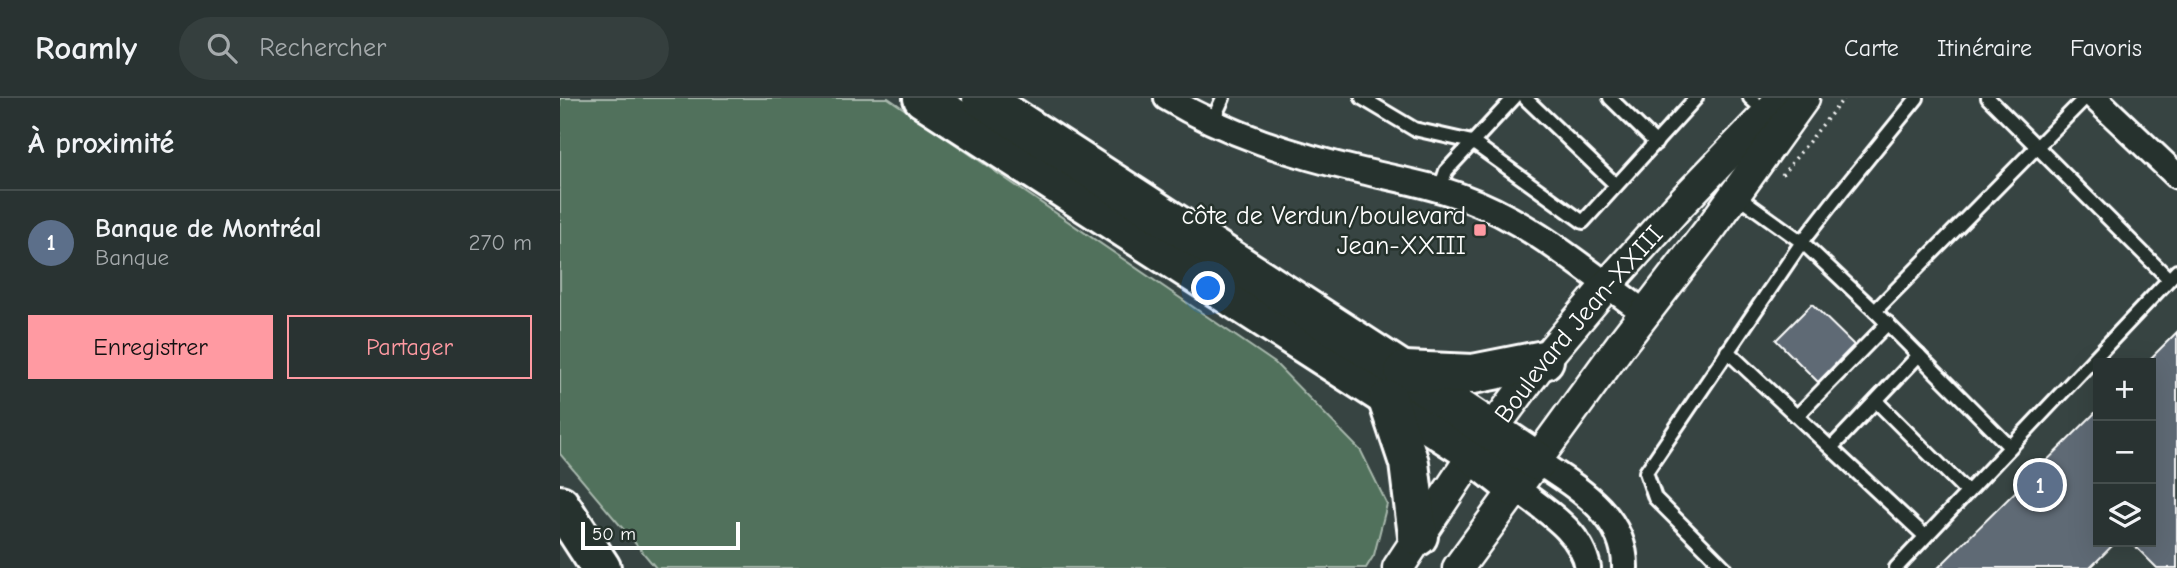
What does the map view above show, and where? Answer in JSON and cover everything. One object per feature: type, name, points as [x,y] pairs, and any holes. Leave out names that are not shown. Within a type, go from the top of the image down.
[{"type":"highway","points":[[923,98],[1395,385],[1544,360]]},
{"type":"highway","points":[[982,98],[1395,385],[1462,445],[1482,442],[1526,474]]},
{"type":"highway","points":[[1395,385],[1418,536]]},
{"type":"highway","points":[[560,505],[601,568]]},
{"type":"highway","points":[[560,546],[582,568]]},
{"type":"street","points":[[1167,98],[1212,122],[1288,151],[1440,189],[1468,199],[1545,241],[1645,313]]},
{"type":"street","name":"Boulevard Jean-XXIII","points":[[1398,568],[1482,442],[1544,360],[1607,285],[1770,109],[1804,98]]},
{"type":"street","points":[[2095,98],[2177,176]]},
{"type":"street","name":"Boulevard Jean-XXIII","points":[[1458,568],[1735,194],[1770,109]]},
{"type":"street","points":[[1526,474],[1583,549],[1588,568]]},
{"type":"street","points":[[1526,474],[1583,494],[1604,512],[1619,535],[1625,555],[1625,568]]},
{"type":"lane","points":[[1212,122],[1223,98]]},
{"type":"lane","points":[[1362,98],[1414,129],[1472,142],[1583,222],[1695,99]]},
{"type":"lane","points":[[1440,189],[1446,171],[1514,98]]},
{"type":"lane","points":[[1525,98],[1616,186]]},
{"type":"lane","points":[[1610,98],[1656,143]]},
{"type":"lane","points":[[1718,565],[1655,498],[1646,472],[1802,242],[1917,98]]},
{"type":"lane","points":[[1896,568],[2173,275],[1988,98]]},
{"type":"lane","points":[[1875,311],[2085,98]]},
{"type":"lane","points":[[1735,194],[1802,242],[1888,323],[2010,447]]},
{"type":"lane","points":[[1797,416],[1888,323]]},
{"type":"lane","points":[[1727,351],[1925,536]]},
{"type":"lane","points":[[1831,448],[1919,355]]},
{"type":"lane","points":[[1876,401],[1967,492]]},
{"type":"path","points":[[1775,185],[1844,98]]},
{"type":"green space","points":[[560,98],[888,98],[1275,363],[1361,451],[1387,504],[1374,555],[1366,568],[656,568],[560,454]]},
{"type":"building","points":[[1812,304],[1854,345],[1818,382],[1776,340]]},
{"type":"building","points":[[2177,332],[2177,568],[2157,568],[2136,547],[2156,547],[2156,358],[2151,358]]},
{"type":"building","points":[[2093,415],[2093,547],[2111,547],[2090,568],[1938,568]]},
{"type":"place","name":"côte de Verdun/boulevard Jean-XXIII","points":[[1480,230]]},
{"type":"place","name":"Banque de Montréal","points":[[2040,485]]}]
